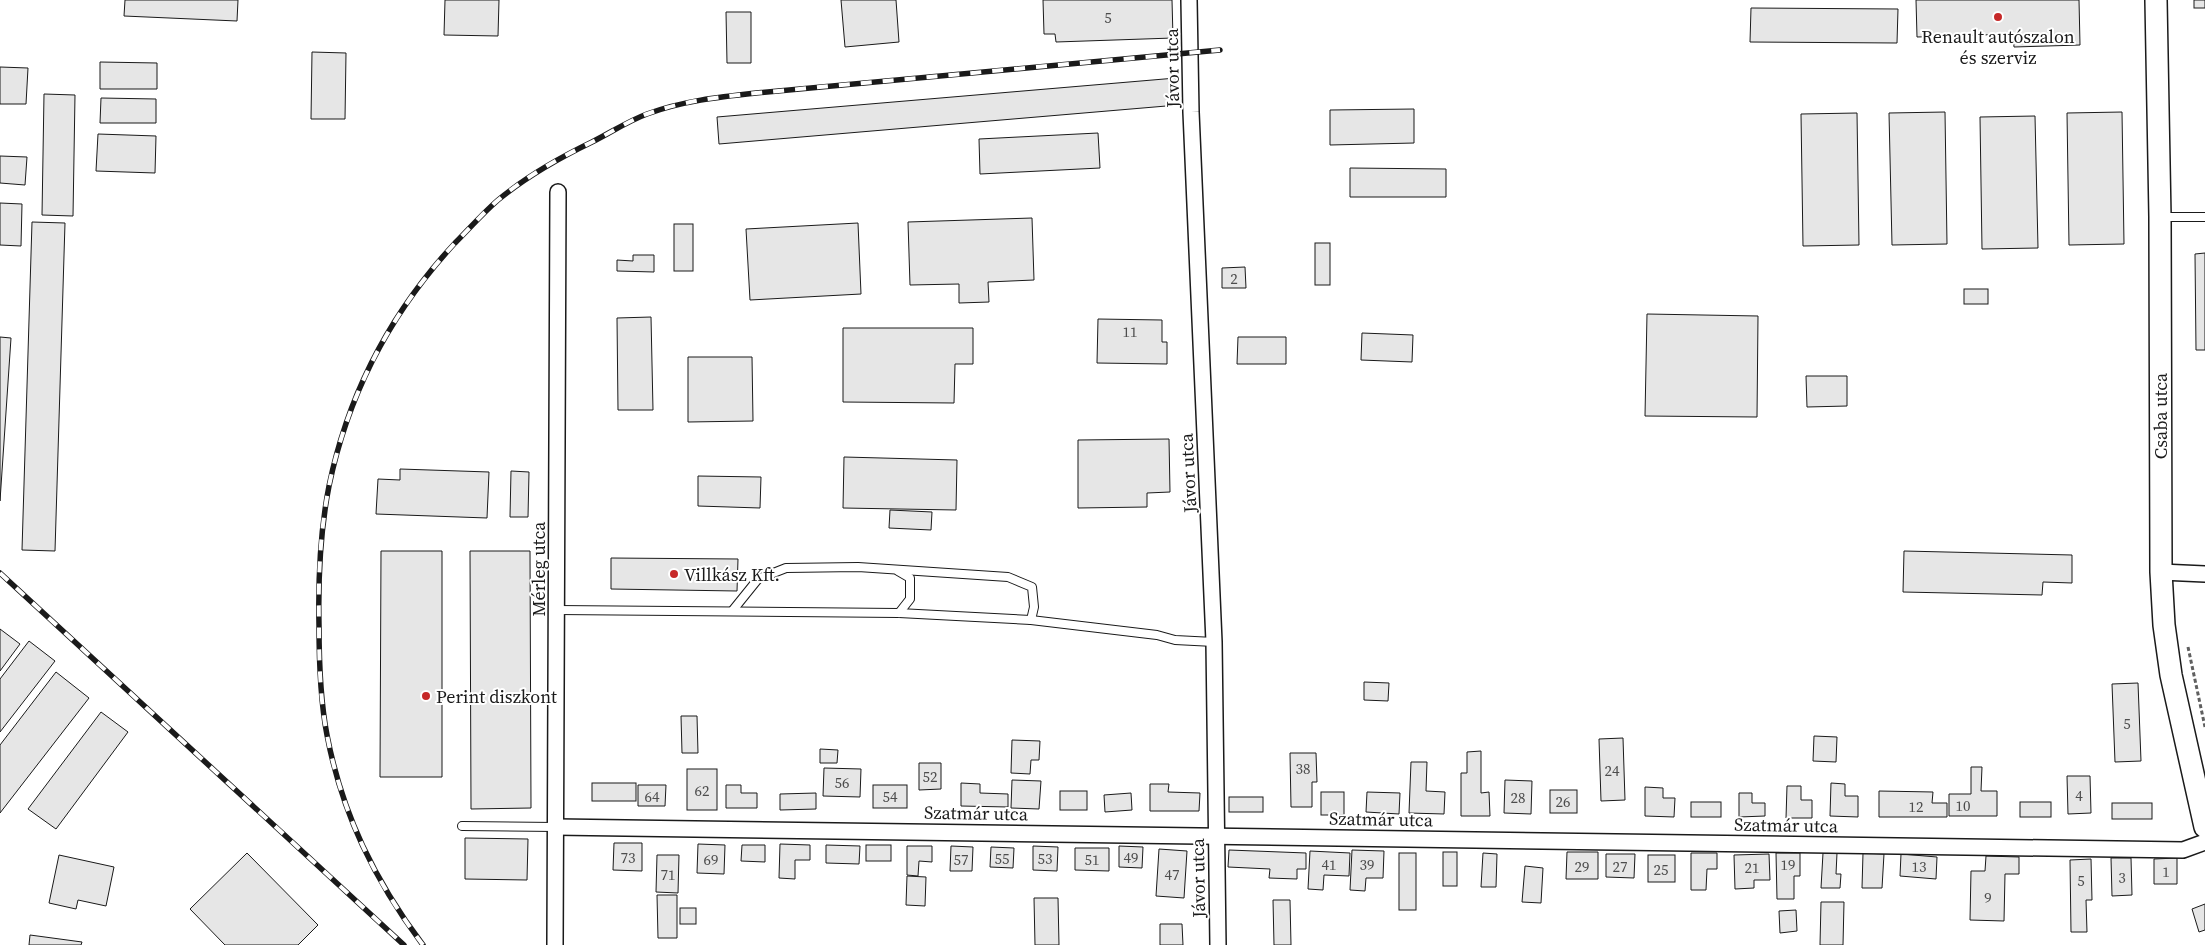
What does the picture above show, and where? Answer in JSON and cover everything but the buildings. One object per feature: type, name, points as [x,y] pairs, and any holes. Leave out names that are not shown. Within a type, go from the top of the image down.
[{"type":"street","name":"Jávor utca","points":[[1189,0],[1191,112],[1214,642],[1218,945]]},
{"type":"street","name":"Csaba utca","points":[[2156,0],[2160,217],[2161,572],[2164,625],[2171,675],[2205,827]]},
{"type":"street","name":"Mérleg utca","points":[[554,945],[558,192]]},
{"type":"street","points":[[2161,572],[2205,574]]},
{"type":"street","name":"Szatmár utca","points":[[556,827],[2183,850],[2205,842]]},
{"type":"lane","points":[[2160,217],[2205,217]]},
{"type":"lane","points":[[733,610],[758,580],[786,568],[858,567],[1008,577],[1032,586],[1034,607],[1031,620]]},
{"type":"lane","points":[[896,570],[910,578],[910,600],[899,613]]},
{"type":"lane","points":[[557,610],[699,612],[733,610],[899,613],[1031,620],[1157,635],[1175,640],[1214,642]]},
{"type":"lane","points":[[462,826],[556,827]]},
{"type":"path","points":[[2186,638],[2205,727]]},
{"type":"railway","points":[[423,945],[375,871],[351,819],[333,764],[321,694],[319,572],[323,521],[329,486],[337,452],[360,387],[375,356],[411,297],[455,243],[498,200],[532,175],[567,154],[633,120],[674,106],[714,98],[756,93],[1220,50]]},
{"type":"railway","points":[[0,573],[404,945]]},
{"type":"place","name":"Renault autószalon és szerviz","points":[[1998,17]]},
{"type":"place","name":"Villkász Kft.","points":[[674,574]]},
{"type":"place","name":"Perint diszkont","points":[[426,696]]}]
